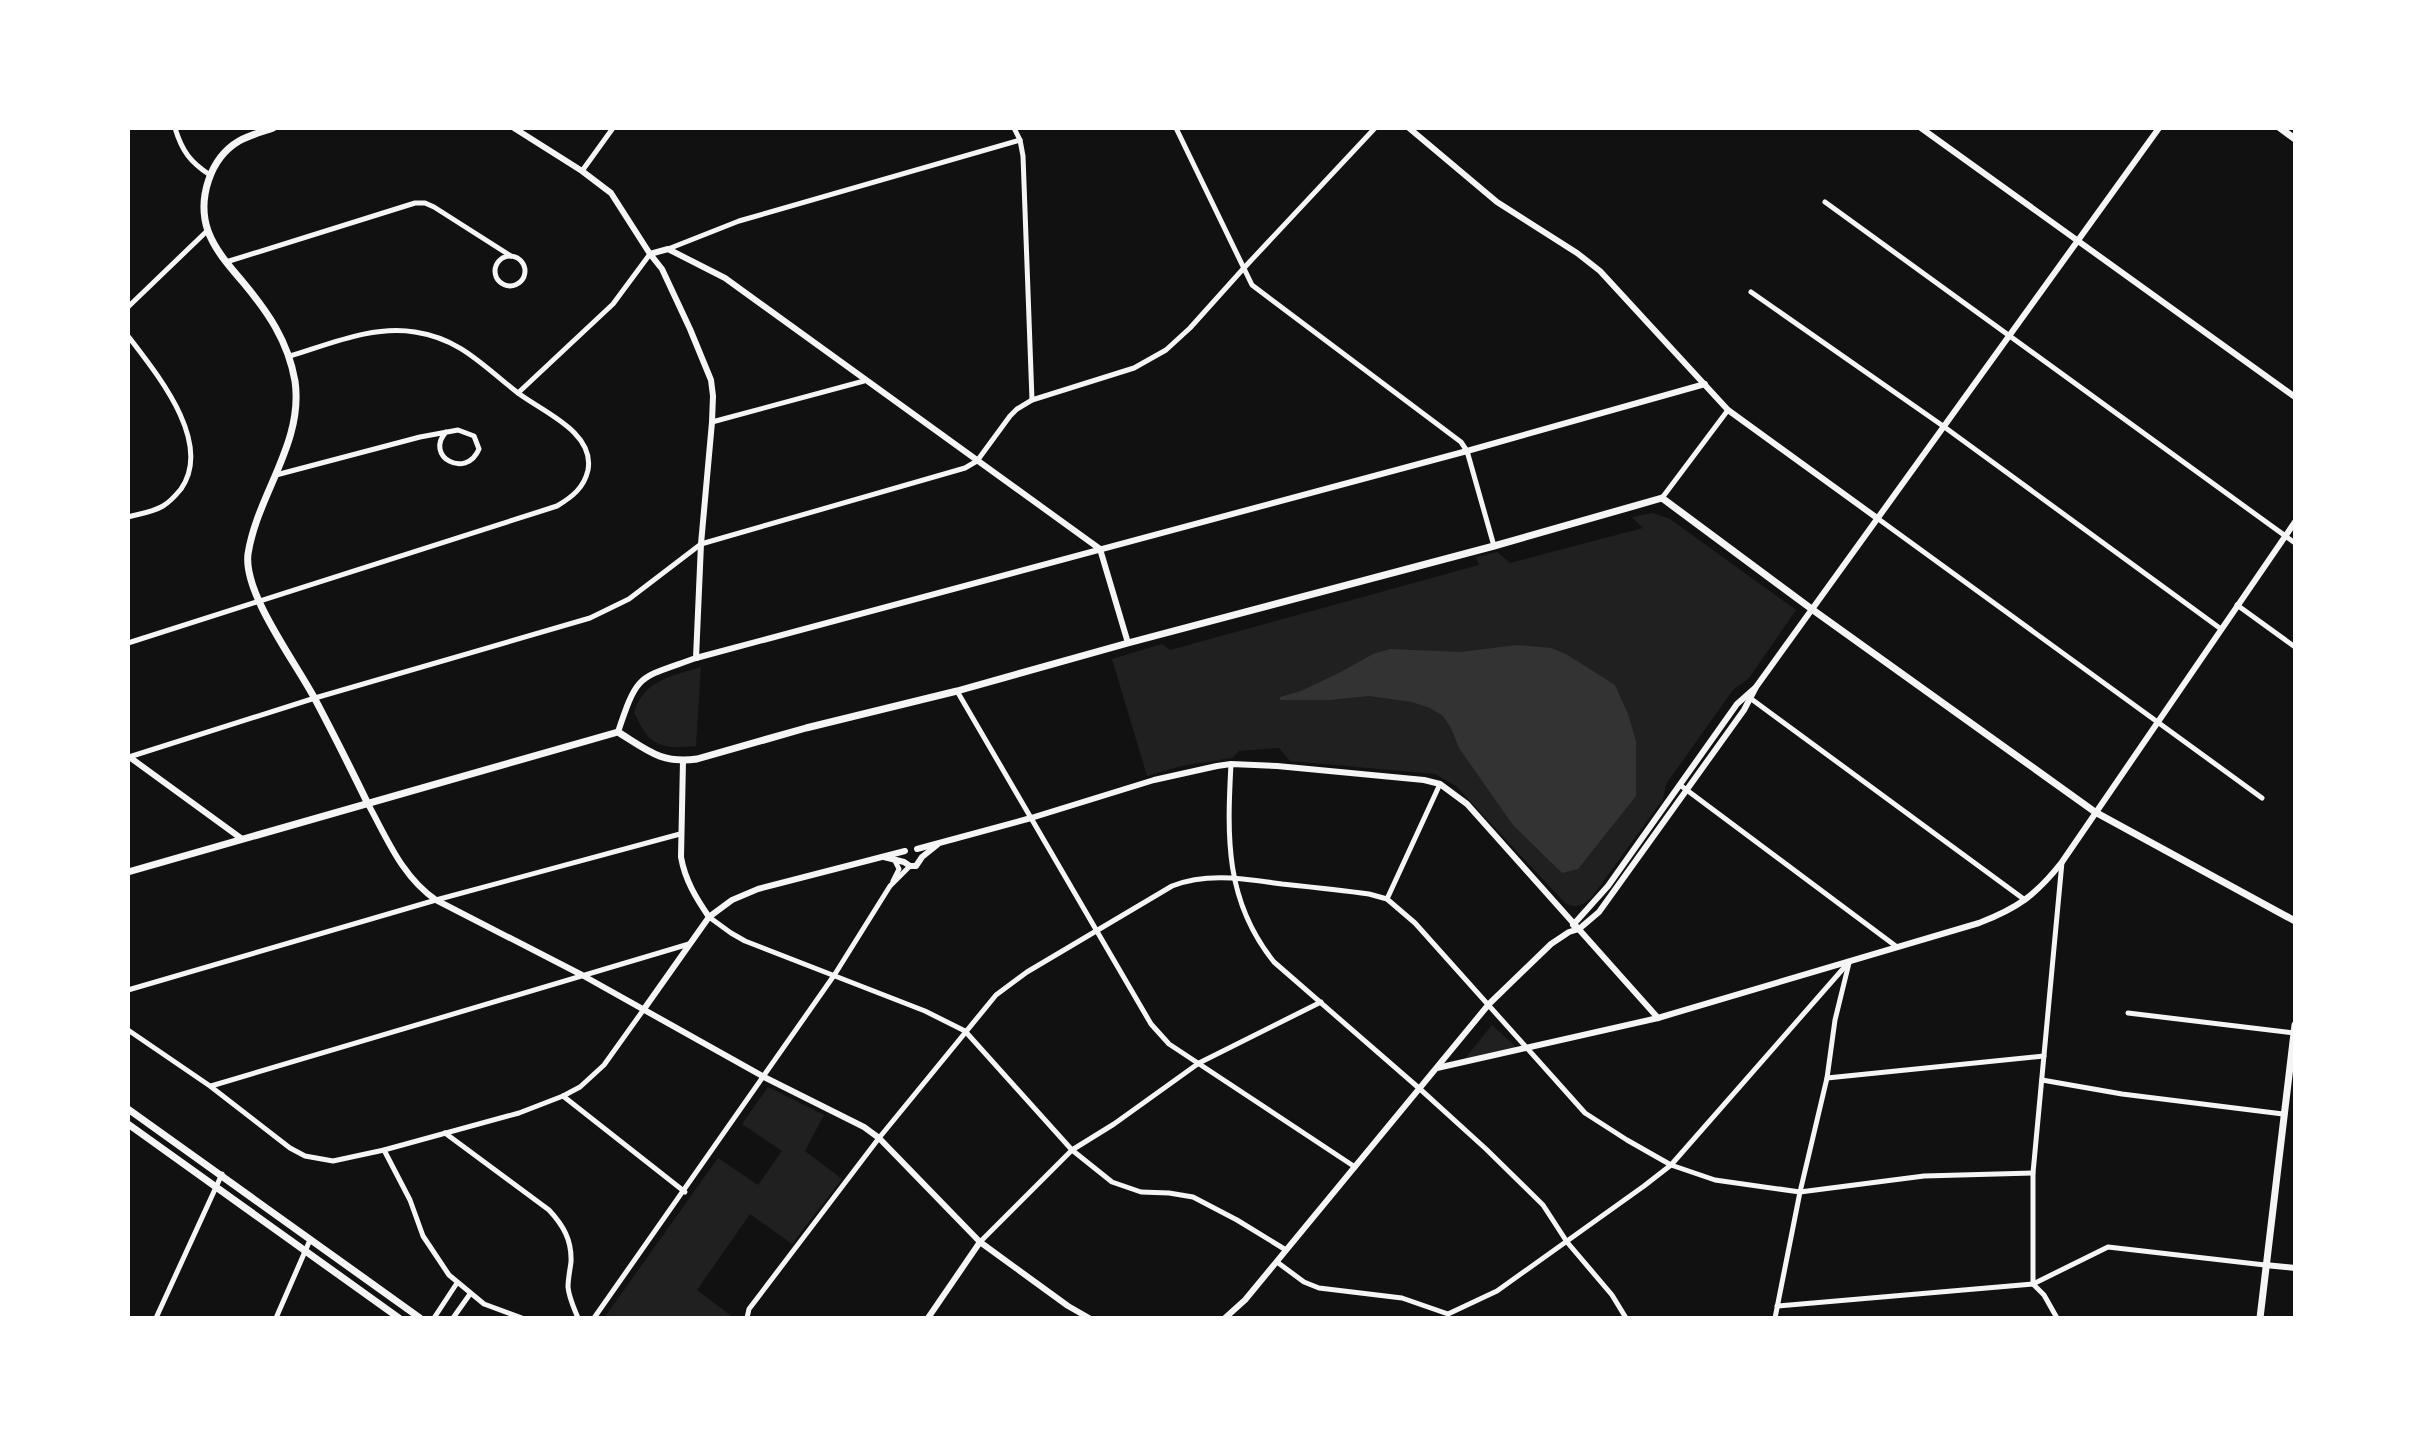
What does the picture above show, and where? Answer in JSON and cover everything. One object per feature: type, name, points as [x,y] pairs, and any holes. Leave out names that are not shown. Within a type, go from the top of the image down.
[{"type":"main road","points":[[273,128],[237,142],[221,157],[204,191],[208,230],[226,262],[262,305],[283,339],[290,356],[297,400],[276,475],[256,523],[248,559],[249,573],[258,600],[315,698],[368,804]]},
{"type":"main road","points":[[2280,128],[2295,139]]},
{"type":"main road","points":[[128,872],[618,732],[656,756],[683,761],[957,691],[1662,498],[2095,812],[2295,921]]},
{"type":"main road","points":[[2260,1318],[2295,1025]]},
{"type":"main road","points":[[128,1109],[419,1318]]},
{"type":"main road","points":[[128,1124],[401,1318]]},
{"type":"street","points":[[175,128],[190,161],[210,175]]},
{"type":"street","points":[[514,128],[611,193],[662,269],[711,380],[712,422],[701,544],[696,658]]},
{"type":"street","points":[[582,171],[613,128]]},
{"type":"street","points":[[1014,128],[1023,156],[1032,400]]},
{"type":"street","points":[[1176,128],[1252,285],[1461,442],[1467,451],[1494,546]]},
{"type":"street","points":[[129,757],[315,698],[590,618],[629,599],[701,544],[954,472],[977,461],[1010,416],[1032,400],[1134,368],[1166,350],[1375,128]]},
{"type":"street","points":[[1409,128],[1497,202],[1600,271],[1728,410],[2262,798]]},
{"type":"street","points":[[1921,128],[2295,397]]},
{"type":"street","points":[[1577,926],[1706,747],[1756,687],[1813,610],[2159,128]]},
{"type":"street","points":[[518,393],[613,304],[650,254],[739,221],[1020,140]]},
{"type":"street","points":[[1825,202],[2295,543]]},
{"type":"street","points":[[226,262],[415,203],[434,207],[523,263],[525,272],[518,283],[508,285],[499,281],[496,267],[502,258],[511,256]]},
{"type":"street","points":[[128,307],[208,230]]},
{"type":"street","points":[[668,249],[725,278],[1100,549],[1128,643]]},
{"type":"street","points":[[1751,292],[1943,426],[2221,629]]},
{"type":"street","points":[[128,643],[557,506],[585,482],[589,465],[587,449],[575,433],[459,346],[442,338],[415,332],[377,331],[290,356]]},
{"type":"street","points":[[128,336],[167,390],[192,450],[189,473],[175,497],[165,505],[128,517]]},
{"type":"street","points":[[712,422],[864,381]]},
{"type":"street","points":[[618,732],[628,700],[641,680],[696,658],[1705,384]]},
{"type":"street","points":[[1662,498],[1728,410]]},
{"type":"street","points":[[276,475],[446,432],[464,431],[474,436],[479,449],[476,457],[470,462],[453,463],[446,459],[439,443],[446,432]]},
{"type":"street","points":[[1437,1068],[1658,1018],[1898,948],[1994,917],[2026,900],[2062,862],[2295,522]]},
{"type":"street","points":[[2237,605],[2295,647]]},
{"type":"street","points":[[957,691],[1151,1024],[1169,1044],[1356,1167]]},
{"type":"street","points":[[1225,1318],[1245,1300],[1277,1262],[1489,1004],[1551,944],[1599,912],[1714,753],[1748,697]]},
{"type":"street","points":[[1748,697],[2026,900]]},
{"type":"street","points":[[1706,747],[1714,753]]},
{"type":"street","points":[[129,757],[242,839]]},
{"type":"street","points":[[683,761],[680,834],[683,872],[709,917],[745,941],[835,974],[965,1031],[1072,1150],[1112,1182],[1141,1192],[1193,1197],[1286,1250]]},
{"type":"street","points":[[1231,764],[1228,837],[1234,878],[1244,910],[1263,949],[1486,1149],[1543,1205],[1567,1242],[1612,1295],[1626,1318]]},
{"type":"street","points":[[128,1030],[210,1086],[290,1148],[318,1160],[346,1160],[519,1113],[580,1087],[604,1065],[709,917],[732,900],[758,889],[1031,818],[1169,776],[1231,764],[1424,780],[1440,784],[1467,804],[1658,1018]]},
{"type":"street","points":[[1387,899],[1440,784]]},
{"type":"street","points":[[1680,785],[1898,948]]},
{"type":"street","points":[[368,804],[407,874],[421,890],[582,975],[764,1077],[864,1127],[879,1138],[980,1242],[1089,1318]]},
{"type":"street","points":[[1647,832],[1654,836]]},
{"type":"street","points":[[128,990],[436,900],[680,834]]},
{"type":"street","points":[[882,856],[907,864],[919,864],[922,857],[944,841]]},
{"type":"street","points":[[917,849],[922,857]]},
{"type":"street","points":[[905,851],[903,858],[907,864]]},
{"type":"street","points":[[594,1318],[835,974],[899,869],[894,859]]},
{"type":"street","points":[[2057,1318],[2044,1295],[2033,1284],[2033,1173],[2062,862]]},
{"type":"street","points":[[890,886],[907,864]]},
{"type":"street","points":[[747,1318],[749,1309],[879,1138],[996,995],[1010,983],[1180,883],[1205,878],[1234,878],[1369,894],[1387,899],[1415,923],[1585,1113],[1671,1165],[1715,1180],[1800,1192],[1924,1176],[2033,1173]]},
{"type":"street","points":[[210,1086],[689,944]]},
{"type":"street","points":[[1775,1318],[1827,1078],[1835,1020],[1850,961]]},
{"type":"street","points":[[1277,1262],[1304,1282],[1319,1288],[1402,1298],[1448,1316],[1497,1291],[1671,1165],[1850,961]]},
{"type":"street","points":[[928,1318],[980,1242],[1072,1150],[1199,1063],[1321,1002]]},
{"type":"street","points":[[2128,1013],[2294,1033]]},
{"type":"street","points":[[1827,1078],[2044,1056]]},
{"type":"street","points":[[2042,1080],[2122,1094],[2283,1114]]},
{"type":"street","points":[[563,1096],[685,1192]]},
{"type":"street","points":[[444,1133],[549,1210],[559,1221],[570,1247],[568,1285],[578,1318]]},
{"type":"street","points":[[384,1150],[434,1255],[470,1294],[484,1304],[522,1318]]},
{"type":"street","points":[[156,1318],[222,1174]]},
{"type":"street","points":[[276,1318],[310,1240]]},
{"type":"street","points":[[1777,1306],[2033,1284],[2108,1247],[2295,1268]]},
{"type":"street","points":[[434,1318],[457,1283]]},
{"type":"street","points":[[453,1318],[470,1294]]},
{"type":"street","points":[[1068,1306],[1080,1318]]},
{"type":"street","points":[[401,1318],[406,1308]]},
{"type":"shaded area","points":[[1653,513],[1670,519],[1796,610],[1749,678],[1733,690],[1666,784],[1663,799],[1592,897],[1583,904],[1573,906],[1565,903],[1456,786],[1435,774],[1290,761],[1279,748],[1239,751],[1232,758],[1181,766],[1147,776],[1112,659],[1162,644],[1170,650],[1479,565],[1476,557],[1497,552],[1510,563],[1643,528],[1632,517]]},
{"type":"shaded area","points":[[1517,645],[1551,648],[1566,654],[1615,685],[1636,741],[1636,796],[1578,869],[1562,873],[1513,825],[1459,748],[1443,716],[1430,708],[1412,702],[1369,696],[1280,700],[1280,697],[1301,691],[1373,654],[1390,649],[1461,652]]},
{"type":"shaded area","points":[[701,667],[696,746],[665,746],[651,739],[634,712],[645,692],[660,681]]},
{"type":"shaded area","points":[[1492,1025],[1515,1049],[1463,1061]]},
{"type":"shaded area","points":[[768,1087],[824,1115],[805,1151],[842,1179],[792,1244],[750,1214],[697,1290],[734,1318],[604,1318],[718,1158],[758,1185],[782,1151],[742,1124]]}]
